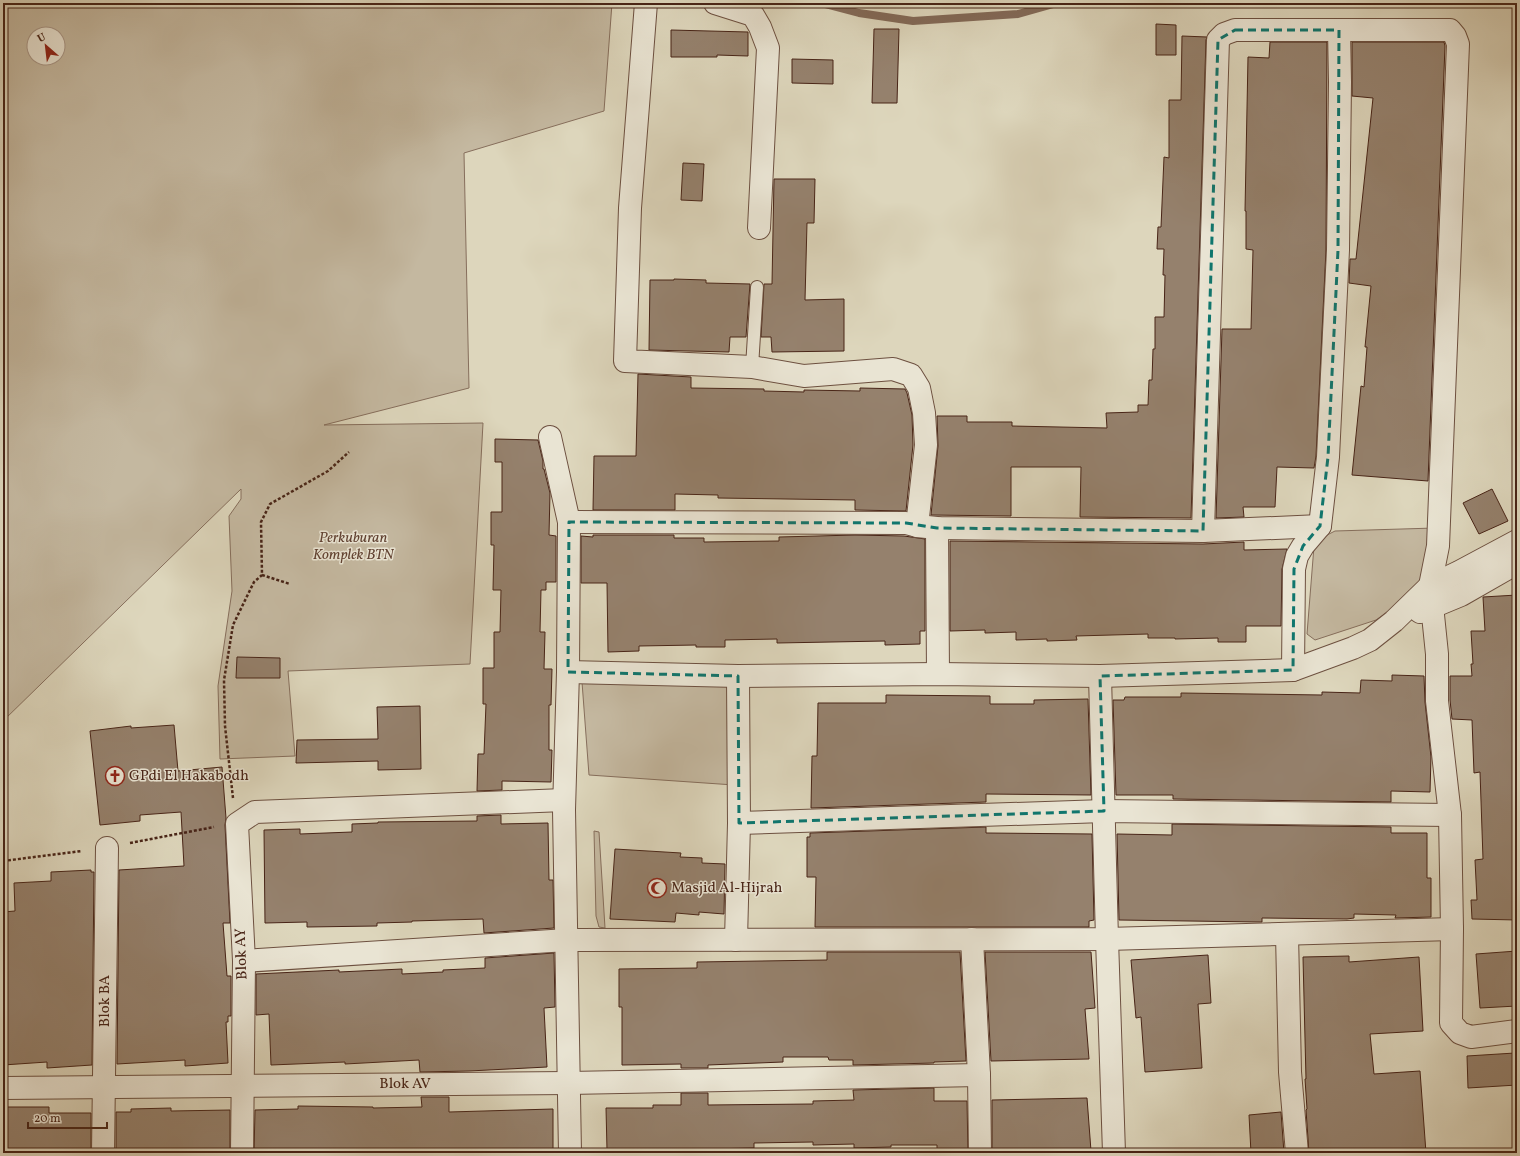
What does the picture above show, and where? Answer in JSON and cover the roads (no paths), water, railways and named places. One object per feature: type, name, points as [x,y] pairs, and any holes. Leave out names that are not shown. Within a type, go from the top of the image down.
[{"type":"street","points":[[646,3],[630,208],[625,361],[752,367],[804,376],[893,369],[911,375],[919,388],[924,413],[927,527],[938,674]]},
{"type":"street","points":[[715,3],[753,15],[760,27],[768,48],[759,228]]},
{"type":"street","points":[[1203,531],[1218,40],[1224,34],[1235,30],[1450,30],[1455,36],[1458,44],[1438,546],[1430,586],[1437,654],[1437,701],[1450,815],[1452,929],[1451,1023],[1460,1033],[1471,1036],[1517,1031]]},
{"type":"street","points":[[1293,670],[1294,569],[1303,546],[1320,526],[1328,457],[1338,250],[1340,82],[1339,30]]},
{"type":"street","points":[[550,437],[569,522],[568,672],[564,800],[570,1153]]},
{"type":"street","points":[[569,522],[906,523],[927,527],[1203,531],[1320,526]]},
{"type":"street","points":[[568,672],[738,676],[938,674],[1100,676],[1293,670],[1353,648],[1370,640],[1394,621],[1430,586],[1517,541]]},
{"type":"street","points":[[1394,621],[1433,608],[1461,595],[1517,563]]},
{"type":"street","points":[[736,940],[739,823],[738,676]]},
{"type":"street","points":[[1100,676],[1114,1153]]},
{"type":"street","name":"Blok AY","points":[[242,1153],[244,961],[236,824],[255,812],[564,800]]},
{"type":"street","points":[[739,823],[1104,811],[1450,815]]},
{"type":"street","name":"Blok BA","points":[[103,1153],[105,1086],[106,848]]},
{"type":"street","points":[[244,961],[567,940],[1107,939],[1452,929]]},
{"type":"street","points":[[1288,934],[1290,1072],[1298,1153]]},
{"type":"street","points":[[972,939],[979,1075],[980,1153]]},
{"type":"street","name":"Blok AV","points":[[3,1088],[568,1083],[979,1075]]},
{"type":"lane","points":[[752,367],[757,287]]},
{"type":"waterway","points":[[821,3],[859,13],[913,21],[1018,14],[1057,3]]},
{"type":"place","name":"GPdi El Hakabodh","points":[[115,776]]},
{"type":"place","name":"Masjid Al-Hijrah","points":[[657,888]]},
{"type":"park label","name":"Perkuburan Komplek BTN","points":[[353,546]]}]
